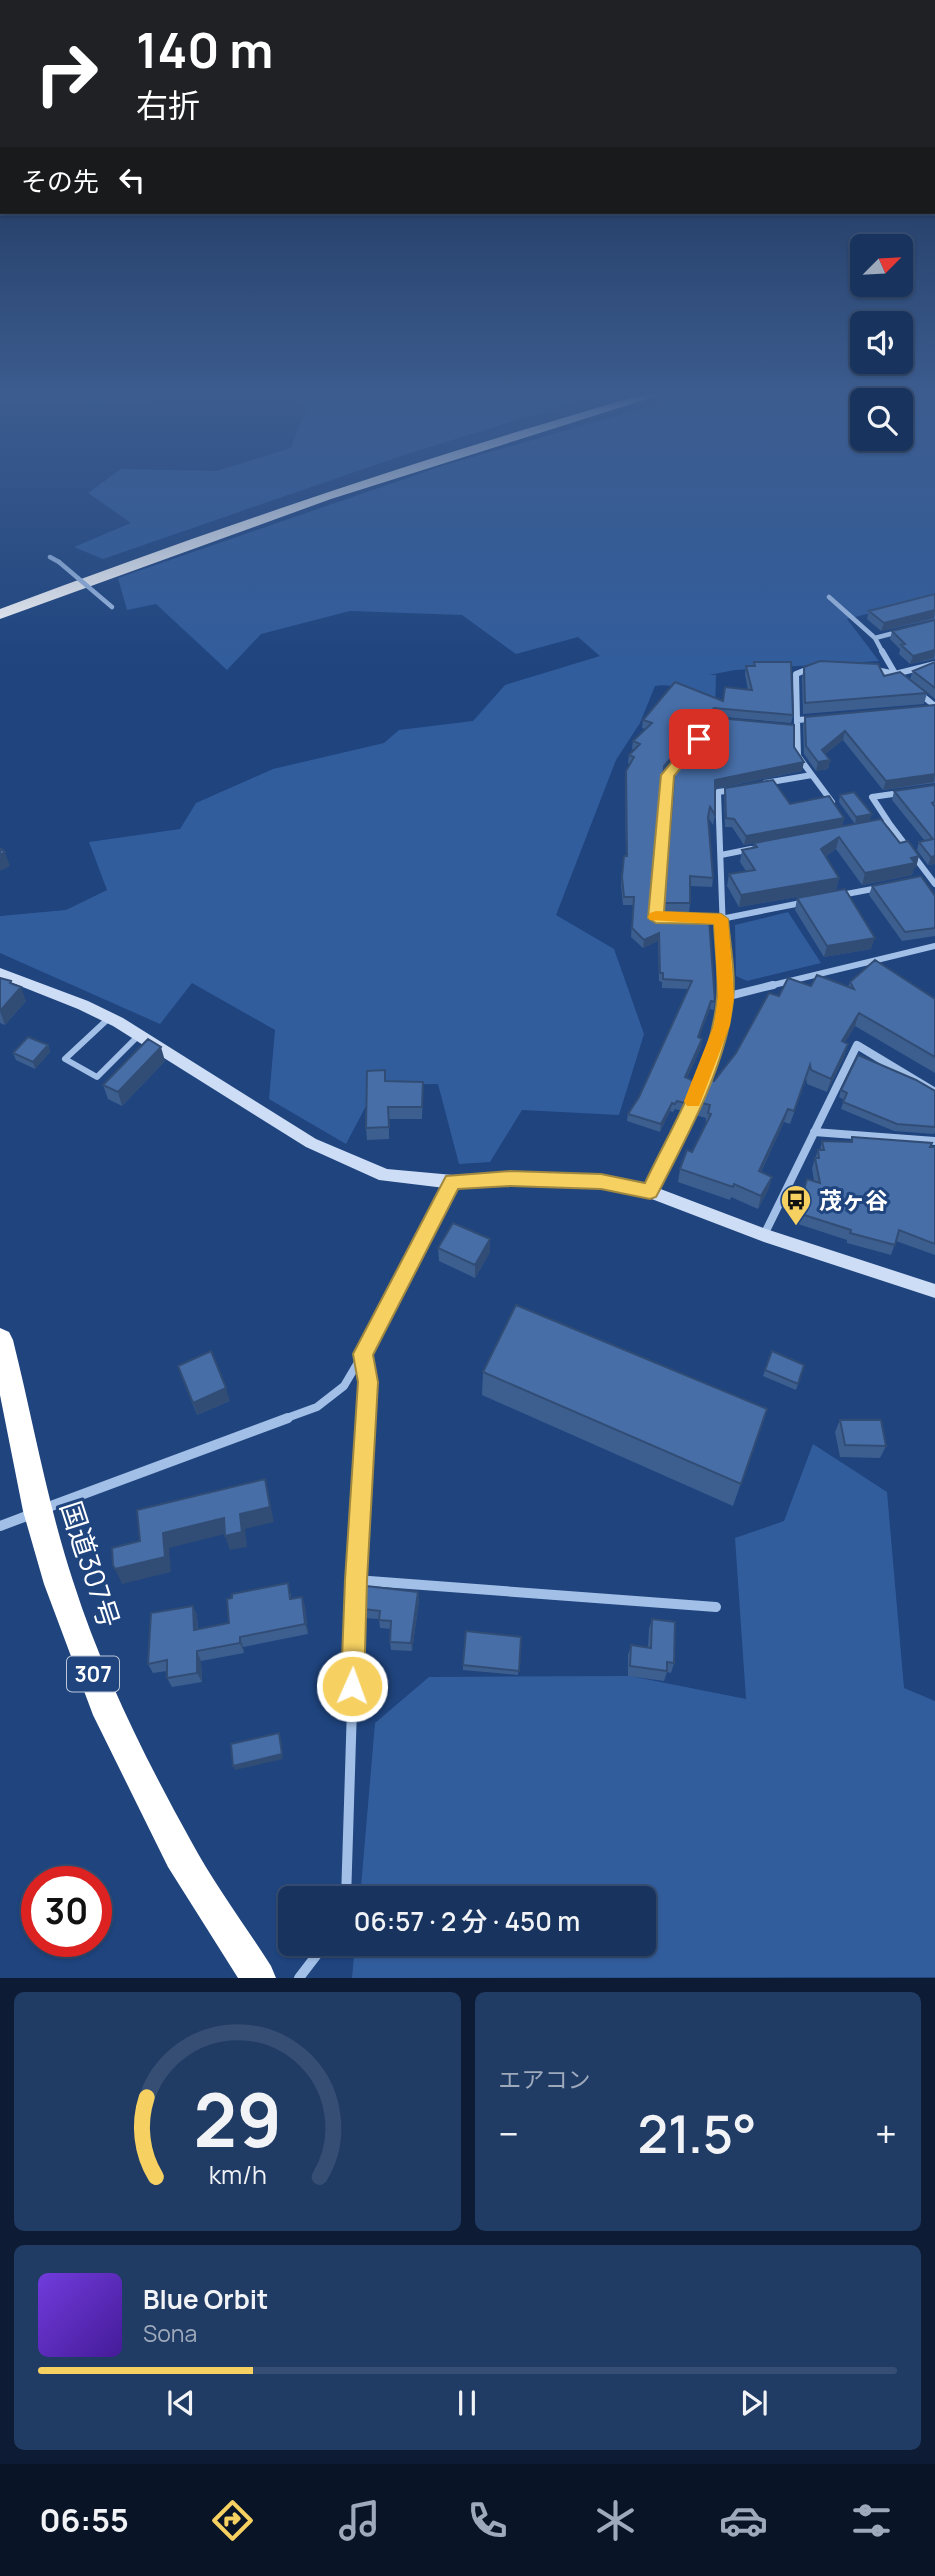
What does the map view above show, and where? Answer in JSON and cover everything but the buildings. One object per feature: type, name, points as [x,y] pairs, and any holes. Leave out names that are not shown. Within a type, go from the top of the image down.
[{"type":"highway","points":[[0,609],[257,514],[341,486]]},
{"type":"highway","points":[[0,614],[147,559],[356,486]]},
{"type":"highway","name":"国道307号","points":[[0,1340],[24,1438],[37,1511],[59,1584],[104,1704],[180,1855],[259,1978]]},
{"type":"street","points":[[50,557],[112,607]]},
{"type":"street","points":[[829,597],[875,638],[895,674],[905,682]]},
{"type":"street","points":[[875,638],[911,629]]},
{"type":"street","points":[[867,669],[895,674],[935,664]]},
{"type":"street","points":[[817,666],[796,674],[798,756],[836,808]]},
{"type":"street","points":[[915,690],[935,708]]},
{"type":"street","points":[[921,710],[935,708]]},
{"type":"street","points":[[797,720],[825,718]]},
{"type":"street","points":[[728,722],[714,721],[668,775],[656,918],[721,919],[812,901]]},
{"type":"street","points":[[783,728],[797,730]]},
{"type":"street","points":[[758,785],[812,775]]},
{"type":"street","points":[[650,1192],[702,1081],[722,1025],[726,997],[718,792],[745,787]]},
{"type":"street","points":[[910,792],[872,797],[935,884]]},
{"type":"street","points":[[864,828],[889,823]]},
{"type":"street","points":[[721,855],[760,848]]},
{"type":"street","points":[[917,880],[930,877]]},
{"type":"street","points":[[838,896],[891,885]]},
{"type":"street","points":[[726,997],[935,946]]},
{"type":"street","points":[[0,973],[109,1018],[310,1143],[386,1175],[453,1182],[510,1179],[601,1181],[650,1192],[764,1235],[935,1291]]},
{"type":"street","points":[[764,1235],[857,1045],[935,1092]]},
{"type":"street","points":[[814,1132],[935,1141]]},
{"type":"street","points":[[0,1526],[317,1407],[344,1386],[453,1182]]},
{"type":"street","points":[[346,1886],[356,1580],[368,1382],[363,1354]]},
{"type":"street","points":[[356,1580],[716,1607]]},
{"type":"street","points":[[299,1978],[316,1956]]},
{"type":"lane","points":[[109,1018],[65,1059],[97,1077],[139,1035]]},
{"type":"shaded area","points":[[97,486],[313,486],[103,559],[74,547],[131,523],[88,493]]},
{"type":"shaded area","points":[[383,486],[935,486],[935,597],[847,619],[879,661],[735,670],[709,675],[716,675],[715,713],[687,692],[671,686],[655,686],[640,723],[616,760],[556,915],[614,949],[644,1034],[619,1115],[522,1110],[490,1162],[459,1164],[438,1084],[377,1085],[346,1144],[269,1099],[275,1030],[192,983],[160,1024],[0,953],[0,916],[66,910],[107,890],[89,842],[180,829],[196,803],[273,769],[384,743],[399,730],[473,721],[505,685],[600,656],[578,637],[516,654],[462,615],[350,611],[261,634],[227,670],[156,604],[127,610],[118,578]]},
{"type":"shaded area","points":[[788,912],[821,963],[747,981],[736,976],[735,925]]},
{"type":"shaded area","points":[[813,1444],[887,1492],[904,1688],[935,1701],[935,1977],[352,1978],[354,1956],[656,1956],[656,1886],[361,1886],[375,1723],[429,1677],[630,1676],[746,1699],[735,1538],[784,1521]]},
{"type":"slow traffic","points":[[656,917],[721,919],[726,997],[722,1025],[693,1101]]},
{"type":"place","name":"茂ヶ谷","points":[[796,1227]]},
{"type":"route","points":[[352,1686],[368,1382],[363,1354],[453,1182],[510,1179],[601,1181],[650,1192],[702,1081],[722,1025],[726,997],[721,919],[656,918],[668,775],[699,739]]}]
